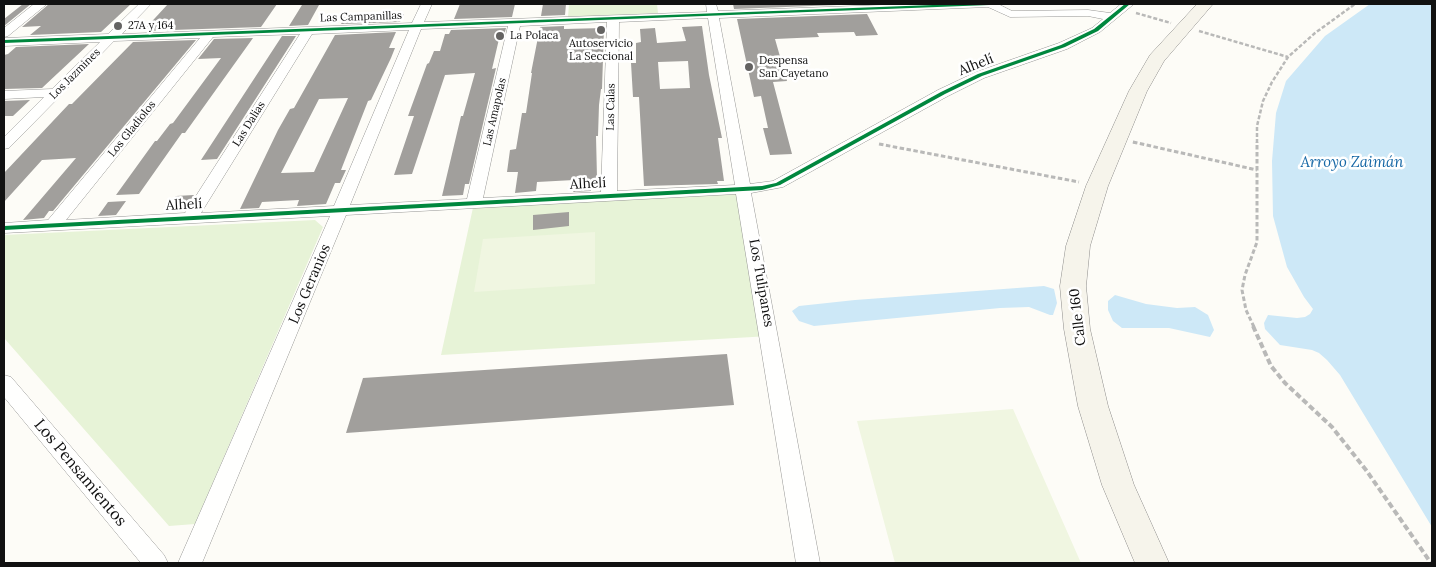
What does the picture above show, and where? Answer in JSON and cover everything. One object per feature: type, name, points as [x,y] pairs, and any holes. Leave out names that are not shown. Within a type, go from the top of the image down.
[{"type":"main road","name":"Calle 160","points":[[1152,563],[1118,485],[1093,406],[1077,329],[1073,286],[1078,246],[1096,186],[1138,90],[1156,59],[1204,4]]},
{"type":"street","points":[[4,34],[41,4]]},
{"type":"street","name":"Los Jazmines","points":[[4,145],[145,4]]},
{"type":"street","name":"Los Geranios","points":[[190,563],[341,210],[426,4]]},
{"type":"street","points":[[989,4],[1010,14],[1088,13],[1122,10]]},
{"type":"street","name":"Las Campanillas","points":[[4,42],[613,18],[712,9],[989,4]]},
{"type":"street","name":"Los Tulipanes","points":[[712,9],[808,563]]},
{"type":"street","name":"Alhelí","points":[[4,228],[762,188],[778,184],[980,75],[1063,46],[1096,30],[1122,10]]},
{"type":"street","name":"Las Calas","points":[[609,196],[613,18]]},
{"type":"street","name":"Las Amapolas","points":[[474,203],[515,22]]},
{"type":"street","name":"Las Dalias","points":[[190,218],[308,30]]},
{"type":"street","name":"Los Gladiolos","points":[[53,225],[210,34]]},
{"type":"street","points":[[4,95],[56,93]]},
{"type":"street","name":"Los Pensamientos","points":[[4,383],[156,563]]},
{"type":"path","points":[[1355,4],[1315,33],[1288,57],[1272,82],[1257,126],[1257,242],[1245,275],[1242,290],[1246,310],[1271,366],[1285,383],[1332,427],[1366,470],[1431,563]]},
{"type":"path","points":[[1122,10],[1288,57]]},
{"type":"path","points":[[1116,138],[1256,170]]},
{"type":"path","points":[[858,140],[1096,186]]},
{"type":"green space","points":[[569,4],[657,4],[658,13],[568,17]]},
{"type":"green space","points":[[744,188],[770,336],[441,355],[474,203]]},
{"type":"green space","points":[[315,220],[323,227],[195,524],[169,526],[4,338],[4,235]]},
{"type":"green space","points":[[595,232],[595,284],[474,292],[483,239]]},
{"type":"green space","points":[[1013,409],[1081,563],[895,563],[857,421]]},
{"type":"water","name":"Arroyo Zaimán","points":[[1370,4],[1432,4],[1432,527],[1340,375],[1319,353],[1312,350],[1280,345],[1265,329],[1264,323],[1268,315],[1305,317],[1313,309],[1287,267],[1273,216],[1272,161],[1276,113],[1286,81],[1325,36]]},
{"type":"water","points":[[1044,286],[1054,289],[1057,303],[1053,315],[1029,307],[1000,308],[814,326],[799,321],[792,311],[799,306],[855,300]]},
{"type":"water","points":[[1115,295],[1146,304],[1177,308],[1195,307],[1208,315],[1214,330],[1210,337],[1169,328],[1122,328],[1113,321],[1108,310],[1108,301]]},
{"type":"building","points":[[23,4],[31,4],[4,26],[4,19]]},
{"type":"building","points":[[49,4],[131,4],[101,32],[30,35],[41,26],[22,27]]},
{"type":"building","points":[[168,4],[277,4],[261,27],[143,31]]},
{"type":"building","points":[[460,4],[515,4],[512,17],[454,19]]},
{"type":"building","points":[[543,4],[566,4],[565,15],[541,16]]},
{"type":"building","points":[[733,4],[863,4],[734,9]]},
{"type":"building","points":[[302,5],[319,5],[308,25],[289,26]]},
{"type":"building","points":[[404,14],[400,22],[341,24],[346,15]]},
{"type":"building","points":[[867,14],[878,35],[856,36],[854,32],[817,33],[819,37],[775,39],[787,81],[773,82],[792,154],[770,155],[763,128],[768,128],[761,96],[754,97],[737,19]]},
{"type":"building","points":[[564,26],[564,29],[604,28],[602,89],[599,105],[598,136],[596,136],[597,178],[591,179],[591,191],[573,192],[574,180],[537,182],[536,191],[515,193],[518,172],[507,172],[510,150],[516,149],[522,113],[526,113],[540,27]]},
{"type":"building","points":[[702,26],[709,75],[722,138],[718,138],[724,181],[717,181],[718,184],[644,186],[639,97],[633,97],[631,63],[636,63],[636,43],[641,42],[640,29],[655,28],[657,43],[686,41],[682,27]],"holes":[[[688,61],[690,88],[660,89],[658,62]]]},
{"type":"building","points":[[506,28],[503,39],[499,39],[492,69],[496,68],[469,184],[465,184],[463,195],[442,196],[461,116],[463,116],[475,73],[445,75],[412,174],[394,175],[414,116],[408,116],[427,64],[434,51],[440,51],[445,34],[449,34],[451,30]]},
{"type":"building","points":[[396,32],[389,48],[395,48],[371,100],[368,101],[341,170],[346,170],[340,183],[335,183],[326,204],[297,206],[299,200],[262,202],[259,208],[240,209],[278,130],[290,109],[294,108],[335,35]],"holes":[[[348,98],[314,172],[281,173],[319,99]]]},
{"type":"building","points":[[282,36],[296,36],[217,159],[201,160]]},
{"type":"building","points":[[253,38],[139,194],[116,195],[155,141],[173,123],[221,58],[198,59],[214,39]]},
{"type":"building","points":[[196,40],[53,211],[49,211],[44,218],[23,220],[76,158],[42,160],[4,202],[4,173],[69,104],[72,104],[133,42]]},
{"type":"building","points":[[89,44],[42,88],[4,89],[4,55],[16,47]]},
{"type":"building","points":[[30,100],[13,116],[4,116],[4,101]]},
{"type":"building","points":[[194,195],[184,211],[165,212],[176,196]]},
{"type":"building","points":[[126,201],[116,215],[98,216],[108,202]]},
{"type":"building","points":[[569,212],[569,226],[533,230],[533,215]]},
{"type":"building","points":[[727,354],[734,405],[346,433],[363,378]]},
{"type":"cycle path","points":[[4,42],[989,4]]},
{"type":"cycle path","points":[[4,228],[762,188],[778,184],[943,93],[980,75],[1063,46],[1096,30],[1128,4]]},
{"type":"place","name":"27A y 164","points":[[118,26]]},
{"type":"place","name":"Autoservicio La Seccional","points":[[601,30]]},
{"type":"place","name":"La Polaca","points":[[500,36]]},
{"type":"place","name":"Despensa San Cayetano","points":[[749,67]]}]
